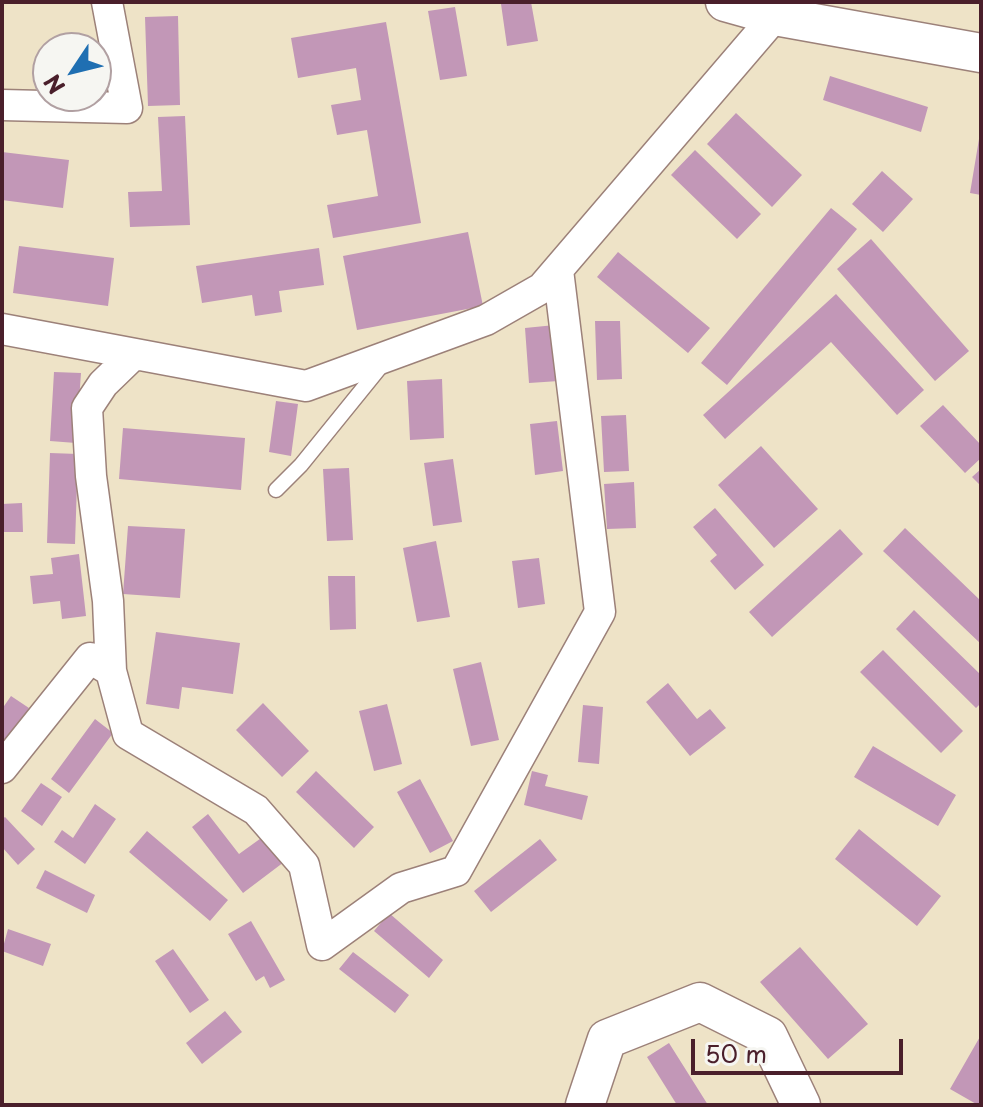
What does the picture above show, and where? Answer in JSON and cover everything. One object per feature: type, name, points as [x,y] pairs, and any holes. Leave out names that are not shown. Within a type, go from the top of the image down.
[{"type":"street","points":[[2,105],[127,108],[107,2]]},
{"type":"street","points":[[725,2],[981,53]]},
{"type":"street","points":[[2,329],[306,386],[486,320],[542,288],[766,10]]},
{"type":"street","points":[[134,354],[103,384],[87,408],[91,476],[108,601],[111,671],[128,734],[256,810],[304,865],[322,945],[401,888],[456,871],[600,612],[558,270]]},
{"type":"street","points":[[2,768],[90,658],[111,671]]},
{"type":"street","points":[[585,1105],[607,1039],[700,1002],[768,1036],[801,1105]]},
{"type":"lane","points":[[276,490],[301,465],[390,355]]},
{"type":"building","points":[[531,2],[538,41],[507,46],[501,4]]},
{"type":"building","points":[[455,7],[467,76],[440,80],[428,11]]},
{"type":"building","points":[[178,16],[180,105],[148,106],[145,17]]},
{"type":"building","points":[[386,22],[421,223],[333,238],[327,205],[378,196],[367,130],[337,135],[331,105],[361,100],[356,68],[298,78],[291,38]]},
{"type":"building","points":[[830,76],[928,107],[921,132],[823,100]]},
{"type":"building","points":[[736,113],[802,175],[772,207],[707,144]]},
{"type":"building","points":[[185,116],[190,225],[130,227],[128,192],[162,191],[158,117]]},
{"type":"building","points":[[981,139],[981,195],[970,193]]},
{"type":"building","points":[[695,150],[761,214],[737,239],[671,175]]},
{"type":"building","points":[[2,152],[69,160],[63,208],[2,200]]},
{"type":"building","points":[[882,171],[913,199],[883,232],[852,204]]},
{"type":"building","points":[[831,208],[857,229],[727,385],[701,363]]},
{"type":"building","points":[[468,232],[483,306],[357,330],[343,256]]},
{"type":"building","points":[[871,239],[969,351],[935,381],[837,269]]},
{"type":"building","points":[[19,246],[114,258],[108,306],[13,293]]},
{"type":"building","points":[[319,248],[324,285],[279,291],[282,312],[255,316],[252,295],[202,303],[196,266]]},
{"type":"building","points":[[618,252],[710,328],[688,353],[597,277]]},
{"type":"building","points":[[836,294],[924,390],[897,415],[831,342],[725,439],[703,415]]},
{"type":"building","points":[[595,321],[620,321],[622,379],[597,380]]},
{"type":"building","points":[[555,325],[559,381],[529,383],[525,328]]},
{"type":"building","points":[[54,372],[81,373],[76,443],[50,441]]},
{"type":"building","points":[[442,379],[444,438],[410,440],[407,381]]},
{"type":"building","points":[[276,401],[298,404],[291,456],[269,452]]},
{"type":"building","points":[[943,405],[981,445],[981,458],[965,473],[920,426]]},
{"type":"building","points":[[626,415],[629,471],[604,472],[601,416]]},
{"type":"building","points":[[557,421],[563,471],[535,475],[530,424]]},
{"type":"building","points":[[123,428],[245,438],[241,490],[119,479]]},
{"type":"building","points":[[761,446],[818,509],[774,548],[718,485]]},
{"type":"building","points":[[50,453],[78,454],[75,544],[47,543]]},
{"type":"building","points":[[453,459],[462,522],[433,526],[424,463]]},
{"type":"building","points":[[349,468],[353,540],[327,541],[323,469]]},
{"type":"building","points":[[981,469],[981,486],[972,477]]},
{"type":"building","points":[[634,482],[636,528],[607,529],[604,484]]},
{"type":"building","points":[[22,503],[23,532],[2,532],[2,504]]},
{"type":"building","points":[[715,508],[764,565],[735,590],[710,561],[717,555],[693,527]]},
{"type":"building","points":[[128,526],[185,529],[180,598],[123,594]]},
{"type":"building","points":[[905,528],[981,601],[981,644],[883,551]]},
{"type":"building","points":[[840,529],[863,554],[772,637],[749,612]]},
{"type":"building","points":[[436,541],[450,617],[417,622],[403,548]]},
{"type":"building","points":[[79,554],[86,616],[62,619],[60,601],[33,604],[30,576],[53,574],[51,558]]},
{"type":"building","points":[[539,558],[545,604],[518,608],[512,561]]},
{"type":"building","points":[[328,576],[355,576],[356,629],[330,630]]},
{"type":"building","points":[[914,610],[981,675],[981,703],[976,708],[896,629]]},
{"type":"building","points":[[156,632],[240,643],[233,694],[182,687],[179,709],[146,704]]},
{"type":"building","points":[[883,650],[963,731],[941,753],[860,672]]},
{"type":"building","points":[[481,662],[499,740],[471,746],[453,669]]},
{"type":"building","points":[[668,683],[697,719],[710,709],[726,728],[690,756],[646,702]]},
{"type":"building","points":[[11,696],[29,708],[2,750],[2,709]]},
{"type":"building","points":[[263,703],[309,751],[282,777],[236,730]]},
{"type":"building","points":[[387,704],[402,764],[374,771],[359,711]]},
{"type":"building","points":[[583,705],[603,707],[599,764],[578,762]]},
{"type":"building","points":[[95,719],[113,733],[69,793],[51,779]]},
{"type":"building","points":[[873,746],[956,795],[938,826],[854,777]]},
{"type":"building","points":[[316,771],[374,827],[354,848],[296,792]]},
{"type":"building","points":[[532,771],[548,775],[545,786],[588,796],[582,820],[524,805]]},
{"type":"building","points":[[420,779],[453,841],[430,853],[397,792]]},
{"type":"building","points":[[41,783],[62,797],[42,826],[21,811]]},
{"type":"building","points":[[95,804],[116,819],[85,864],[54,842],[62,830],[73,838]]},
{"type":"building","points":[[208,814],[239,854],[264,836],[284,862],[243,893],[192,827]]},
{"type":"building","points":[[5,817],[35,849],[18,865],[2,847],[2,819]]},
{"type":"building","points":[[859,829],[941,896],[917,926],[835,859]]},
{"type":"building","points":[[147,831],[228,900],[210,921],[129,852]]},
{"type":"building","points":[[540,839],[557,860],[491,912],[474,891]]},
{"type":"building","points":[[45,870],[95,895],[87,913],[36,888]]},
{"type":"building","points":[[389,913],[443,960],[429,978],[374,931]]},
{"type":"building","points":[[251,921],[285,980],[270,988],[264,976],[256,981],[228,934]]},
{"type":"building","points":[[8,929],[51,944],[43,966],[2,951]]},
{"type":"building","points":[[800,947],[868,1024],[828,1059],[760,982]]},
{"type":"building","points":[[173,949],[209,1000],[190,1013],[155,961]]},
{"type":"building","points":[[353,952],[409,995],[395,1013],[339,969]]},
{"type":"building","points":[[225,1011],[242,1032],[202,1064],[186,1043]]},
{"type":"building","points":[[981,1035],[981,1105],[978,1105],[950,1089]]},
{"type":"building","points":[[669,1043],[708,1105],[677,1105],[647,1057]]}]
